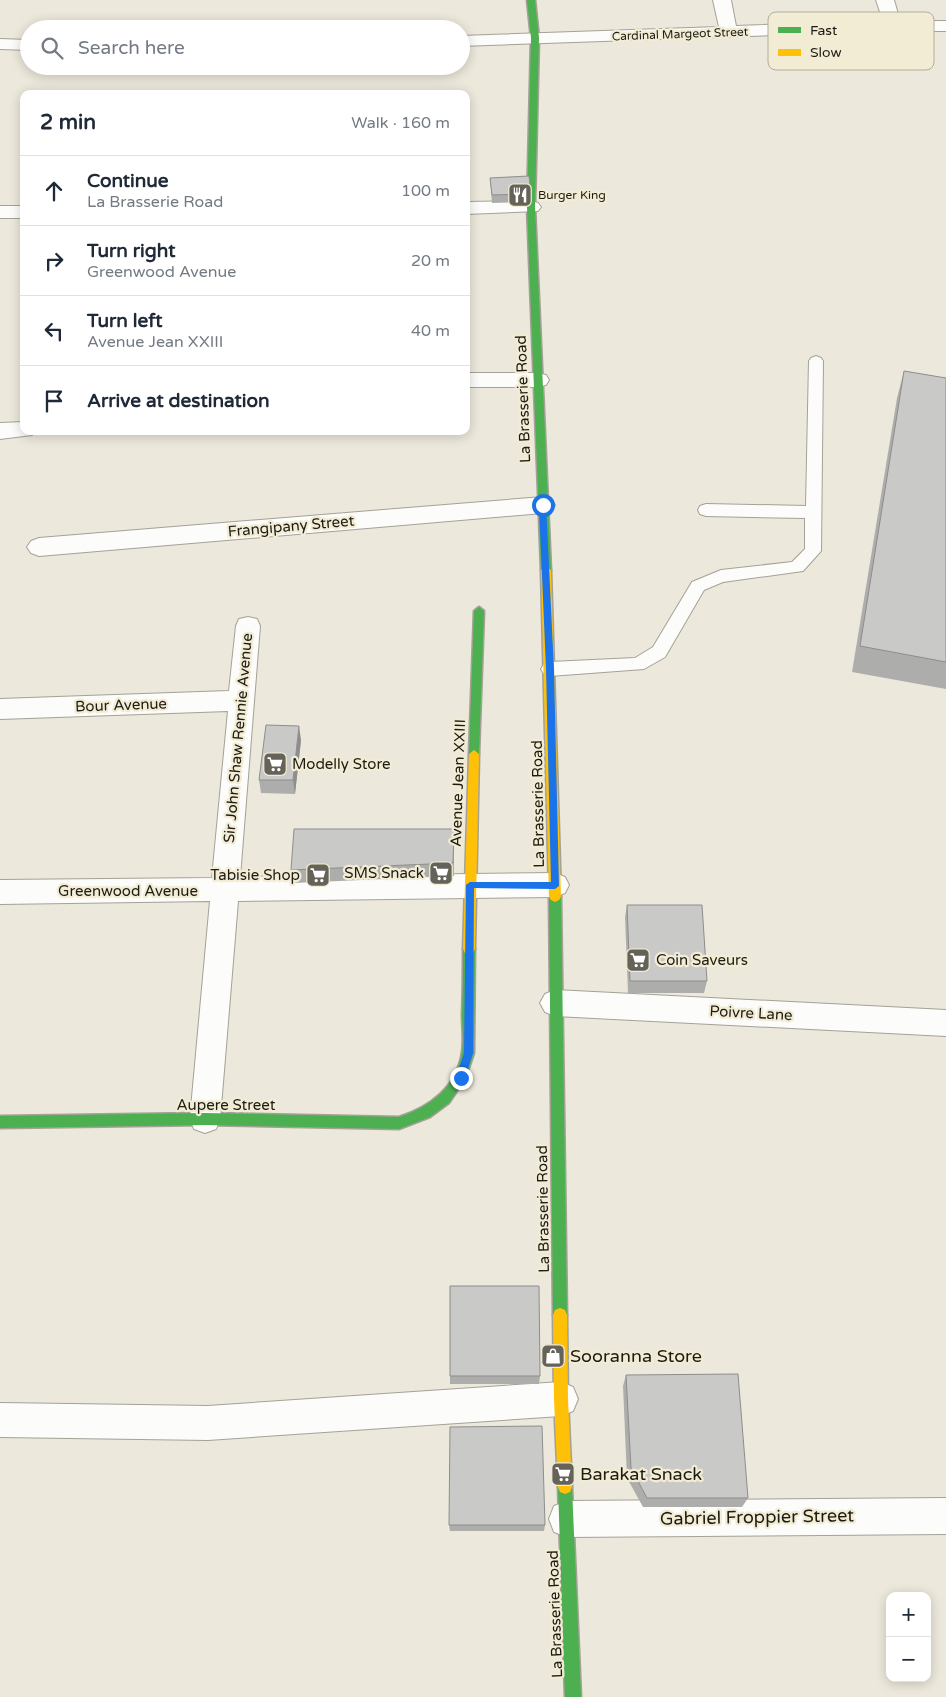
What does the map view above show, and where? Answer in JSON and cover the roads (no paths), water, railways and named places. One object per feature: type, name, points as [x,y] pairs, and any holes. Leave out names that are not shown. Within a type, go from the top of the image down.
[{"type":"main road","name":"La Brasserie Road","points":[[531,0],[535,38],[531,207],[550,669],[555,886],[561,1399],[573,1697]]},
{"type":"main road","name":"Avenue Jean XXIII","points":[[446,1101],[461,1078],[468,1053],[470,885],[479,611]]},
{"type":"main road","name":"Aupere Street","points":[[0,1122],[205,1119],[399,1122],[424,1116],[446,1101]]},
{"type":"street","points":[[722,0],[729,33]]},
{"type":"street","points":[[885,0],[889,12]]},
{"type":"street","name":"Cardinal Margeot Street","points":[[470,41],[768,31]]},
{"type":"street","points":[[0,44],[20,45]]},
{"type":"street","points":[[470,208],[531,207]]},
{"type":"street","points":[[0,212],[20,212]]},
{"type":"street","points":[[470,380],[538,380]]},
{"type":"street","points":[[0,431],[20,430]]},
{"type":"street","name":"Frangipany Street","points":[[39,547],[543,505]]},
{"type":"street","name":"Sir John Shaw Rennie Avenue","points":[[205,1119],[248,626]]},
{"type":"street","name":"Bour Avenue","points":[[0,709],[241,701]]},
{"type":"street","name":"Greenwood Avenue","points":[[0,892],[470,885],[555,886]]},
{"type":"street","name":"Poivre Lane","points":[[555,1003],[946,1024]]},
{"type":"street","points":[[0,1420],[208,1423],[561,1399]]},
{"type":"street","name":"Gabriel Froppier Street","points":[[567,1519],[946,1516]]},
{"type":"lane","points":[[550,669],[638,664],[660,652],[698,586],[721,576],[797,567],[813,551],[816,361]]},
{"type":"lane","points":[[706,510],[813,512]]},
{"type":"place","name":"Burger King","points":[[520,195]]},
{"type":"place","name":"Modelly Store","points":[[275,764]]},
{"type":"place","name":"SMS Snack","points":[[441,873]]},
{"type":"place","name":"Tabisie Shop","points":[[318,875]]},
{"type":"place","name":"Coin Saveurs","points":[[638,960]]},
{"type":"place","name":"Sooranna Store","points":[[553,1356]]},
{"type":"place","name":"Barakat Snack","points":[[563,1474]]}]
